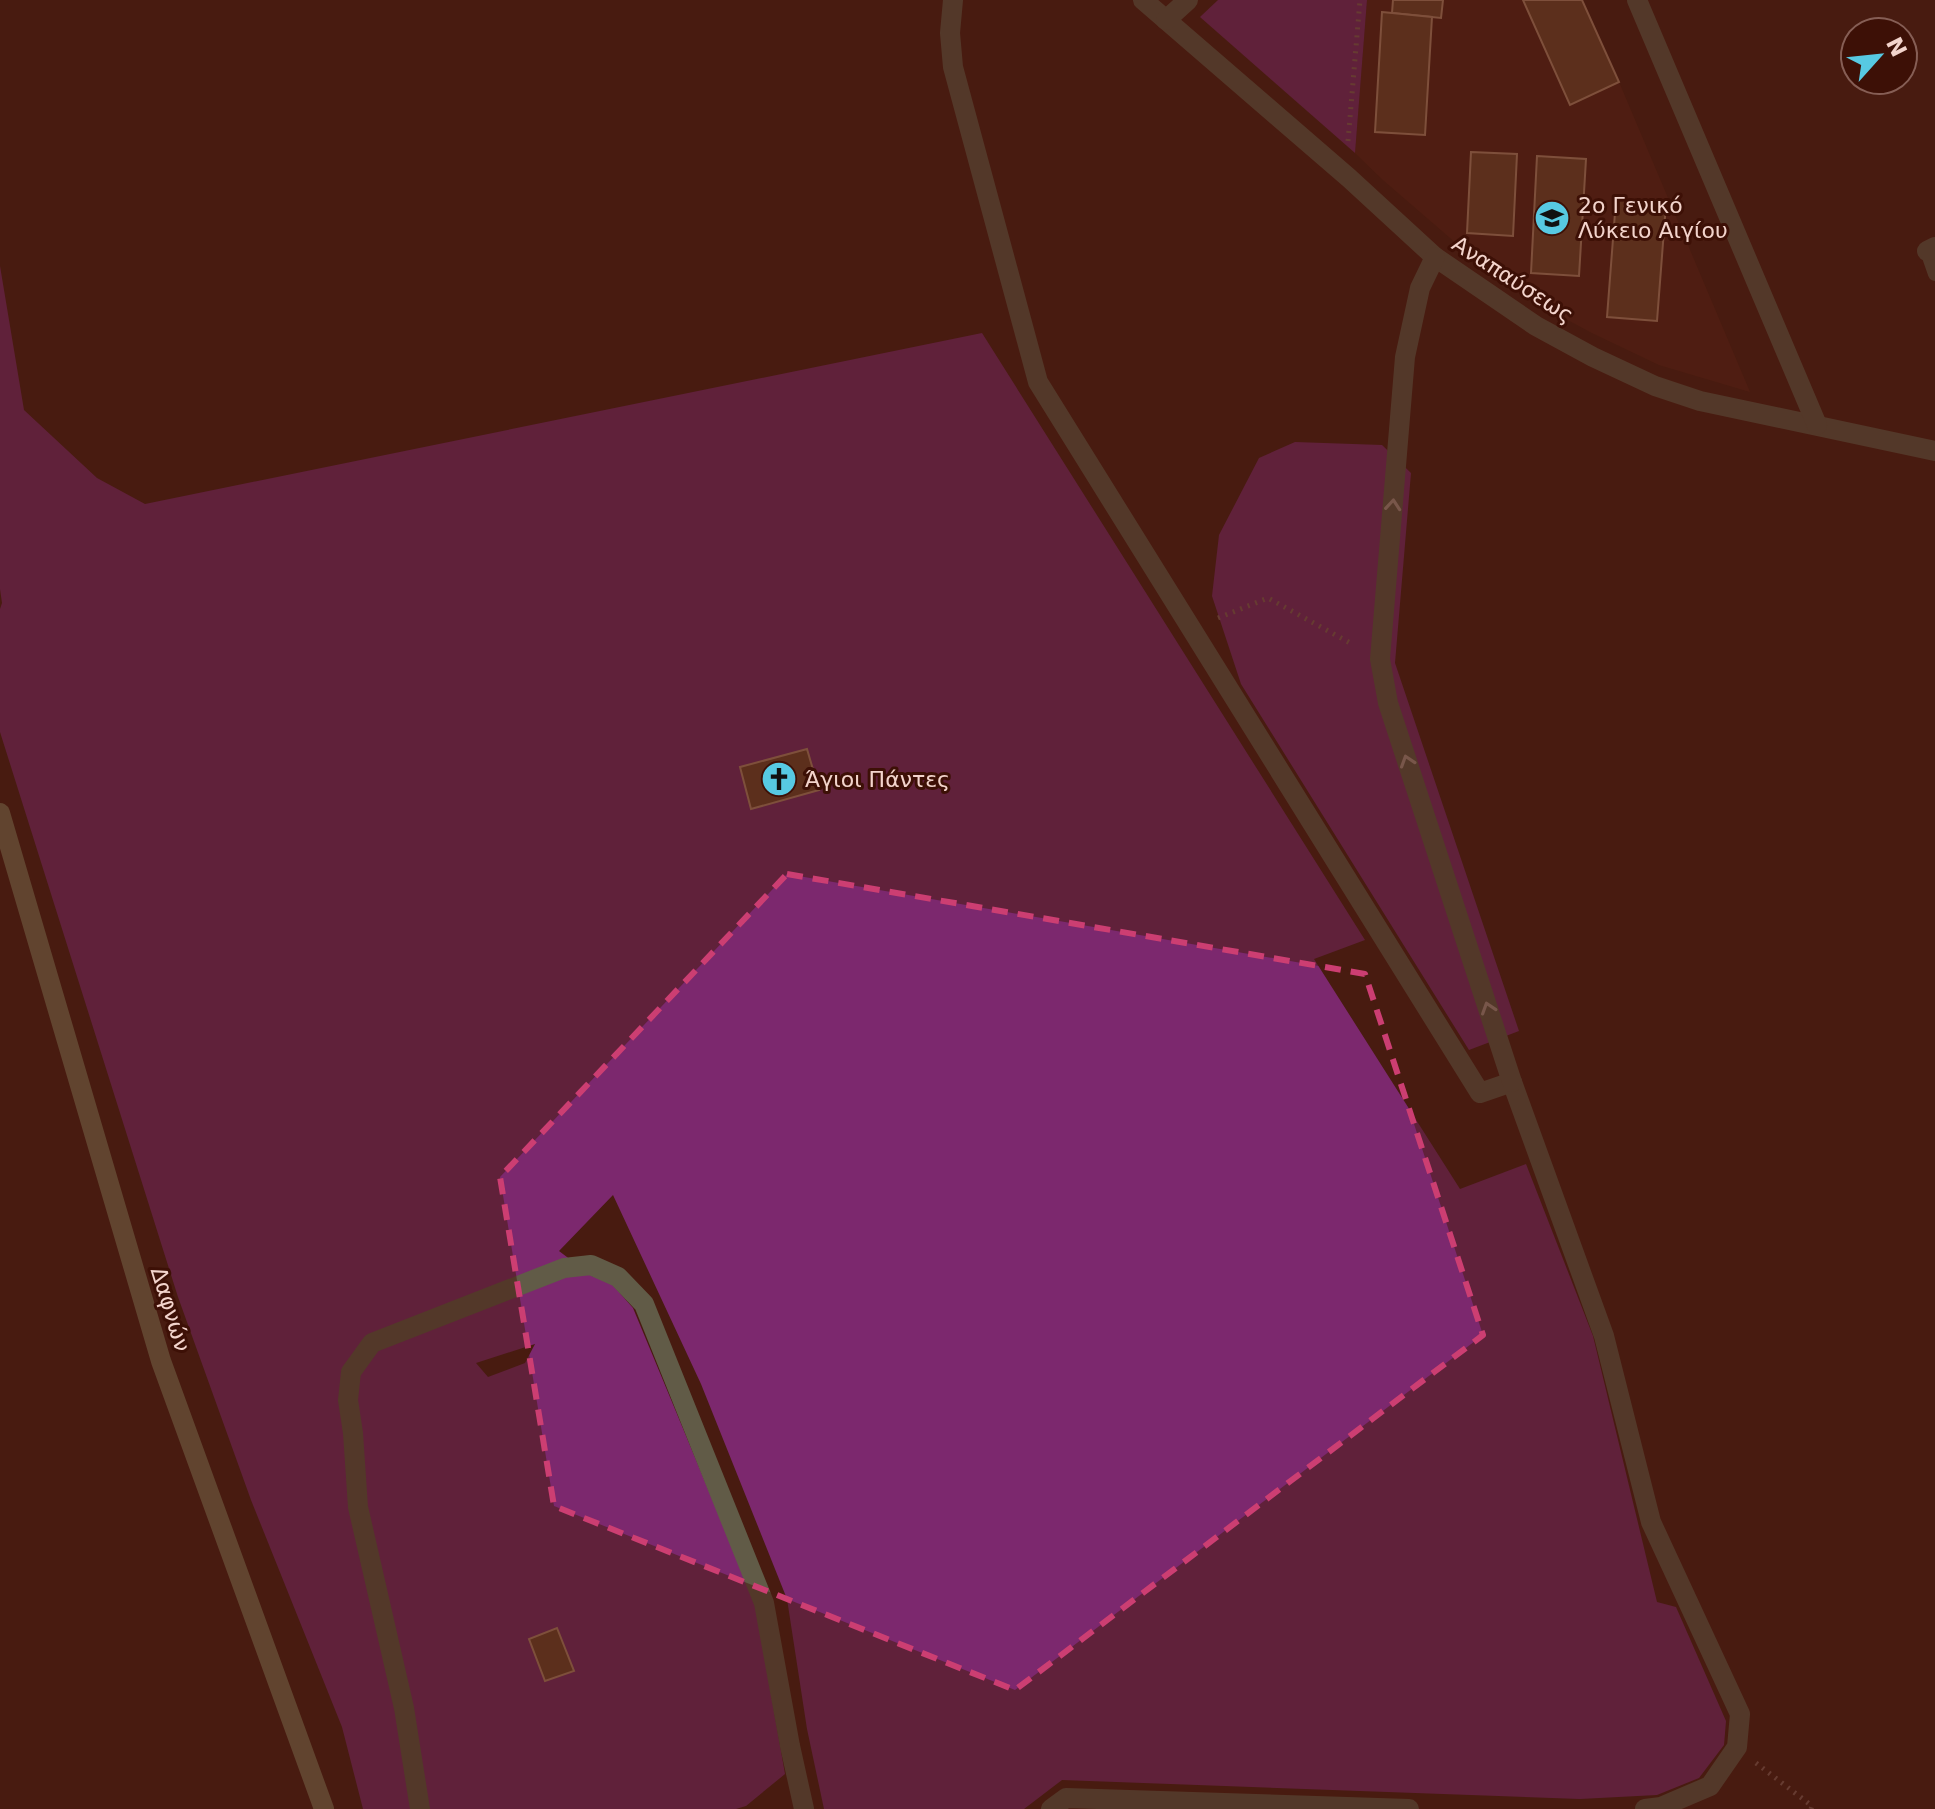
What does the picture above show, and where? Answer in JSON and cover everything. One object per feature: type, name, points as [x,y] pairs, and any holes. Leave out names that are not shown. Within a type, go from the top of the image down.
[{"type":"main road","name":"Δαφνών","points":[[0,813],[161,1361],[324,1809]]},
{"type":"street","points":[[953,0],[950,33],[953,67],[1038,382],[1480,1093],[1512,1082]]},
{"type":"street","name":"Αναπαύσεως","points":[[1143,0],[1349,178],[1435,257],[1536,326],[1655,386],[1700,401],[1935,451]]},
{"type":"street","points":[[1166,20],[1188,0]]},
{"type":"street","points":[[1637,0],[1817,425]]},
{"type":"street","points":[[1435,257],[1420,288],[1405,357],[1380,659],[1388,703],[1512,1082],[1604,1336],[1651,1522],[1740,1714],[1737,1747],[1710,1786],[1661,1807],[1645,1809]]},
{"type":"street","points":[[420,1809],[404,1708],[358,1507],[348,1400],[351,1372],[372,1343],[564,1268],[591,1265],[618,1277],[644,1304],[764,1603],[804,1809]]},
{"type":"street","points":[[1051,1809],[1066,1798],[1409,1809]]},
{"type":"lane","points":[[1931,249],[1935,274]]},
{"type":"path","points":[[1349,178],[1347,147],[1360,0]]},
{"type":"path","points":[[1191,629],[1268,598],[1380,659]]},
{"type":"path","points":[[1737,1747],[1812,1806],[1811,1809]]},
{"type":"highlighted area","points":[[787,874],[1365,974],[1483,1335],[1015,1690],[554,1506],[500,1177]]},
{"type":"shaded area","points":[[1218,0],[1367,0],[1355,153],[1200,17]]},
{"type":"shaded area","name":"2ο Γενικό Λύκειο Αιγίου","points":[[1367,0],[1582,0],[1750,392],[1659,365],[1536,303],[1471,256],[1355,153]]},
{"type":"shaded area","points":[[0,266],[24,410],[97,478],[145,504],[982,333],[1365,940],[1314,959],[1460,1189],[1526,1164],[1593,1336],[1657,1602],[1676,1607],[1726,1721],[1724,1745],[1699,1778],[1657,1795],[1580,1799],[1062,1780],[1024,1809],[824,1809],[807,1729],[787,1599],[701,1384],[613,1195],[559,1251],[592,1276],[611,1283],[633,1308],[755,1602],[785,1774],[746,1806],[736,1809],[363,1809],[342,1727],[251,1500],[178,1297],[0,732]],"holes":[[[535,1344],[525,1363],[488,1377],[476,1363]]]},
{"type":"shaded area","points":[[1295,442],[1382,445],[1411,473],[1395,663],[1519,1031],[1469,1050],[1241,684],[1212,596],[1219,535],[1259,458]]},
{"type":"building","points":[[1393,0],[1443,0],[1441,18],[1392,13]]},
{"type":"building","points":[[1523,0],[1582,0],[1619,82],[1570,105]]},
{"type":"building","points":[[1382,12],[1432,17],[1425,135],[1375,132]]},
{"type":"building","points":[[1471,152],[1517,154],[1513,236],[1467,233]]},
{"type":"building","points":[[1537,156],[1586,159],[1579,276],[1531,273]]},
{"type":"building","points":[[1616,200],[1666,204],[1657,321],[1607,317]]},
{"type":"building","name":"Άγιοι Πάντες","points":[[807,749],[819,790],[751,809],[740,767]]},
{"type":"building","points":[[557,1628],[574,1671],[545,1681],[529,1639]]},
{"type":"place","name":"2ο Γενικό Λύκειο Αιγίου","points":[[1552,218]]},
{"type":"place","name":"Άγιοι Πάντες","points":[[779,779]]}]
